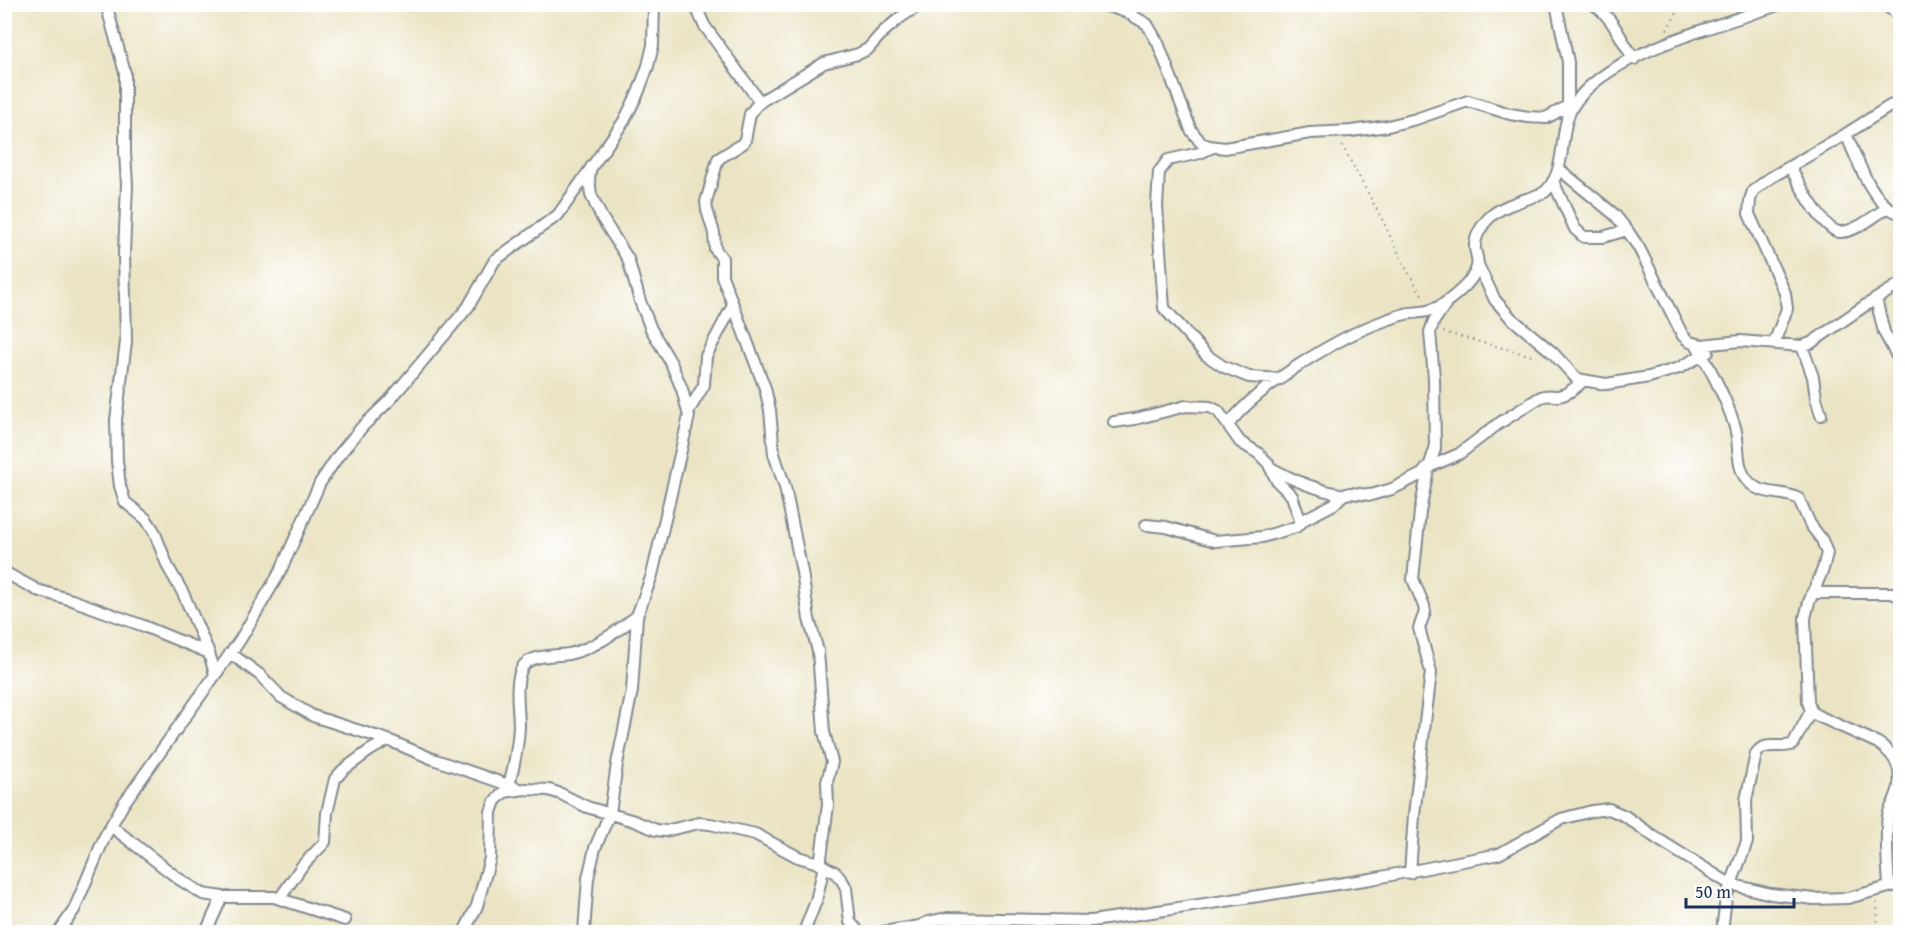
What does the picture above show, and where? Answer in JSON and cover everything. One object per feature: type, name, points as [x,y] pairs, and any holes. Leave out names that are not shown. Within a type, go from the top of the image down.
[{"type":"street","points":[[106,4],[123,61],[124,73],[127,185],[124,253],[126,333],[116,420],[120,486],[125,502],[146,519],[153,531],[162,555],[183,593],[209,653],[215,675]]},
{"type":"street","points":[[59,933],[74,910],[111,826],[124,803],[230,653],[280,572],[320,483],[338,456],[468,307],[495,260],[558,215],[624,121],[645,77],[653,45],[654,4]]},
{"type":"street","points":[[695,4],[704,25],[760,102]]},
{"type":"street","points":[[804,933],[816,900],[822,866],[828,805],[827,782],[832,762],[824,732],[818,651],[809,619],[785,487],[774,454],[770,410],[765,388],[722,276],[722,258],[715,249],[714,233],[706,202],[718,159],[745,140],[750,114],[760,102],[824,63],[868,49],[883,32],[921,4]]},
{"type":"street","points":[[1102,4],[1126,12],[1147,24],[1158,43],[1191,130],[1201,143],[1225,148],[1310,133],[1388,126],[1468,101],[1510,114],[1546,118],[1568,110],[1601,77],[1634,58],[1659,46],[1781,4]]},
{"type":"street","points":[[1556,4],[1568,62],[1568,110],[1559,169],[1545,192],[1505,207],[1492,215],[1485,222],[1475,242],[1478,265],[1495,300],[1511,318],[1528,331],[1577,379],[1583,381],[1606,384],[1649,377],[1678,368],[1723,343]]},
{"type":"street","points":[[1593,4],[1610,18],[1622,42],[1634,58]]},
{"type":"street","points":[[1884,4],[1900,16]]},
{"type":"street","points":[[1774,343],[1786,309],[1785,293],[1749,214],[1753,191],[1770,178],[1900,102]]},
{"type":"street","points":[[1846,134],[1877,198],[1887,208],[1900,213]]},
{"type":"street","points":[[1213,147],[1200,153],[1167,160],[1160,172],[1157,206],[1162,303],[1167,313],[1213,360],[1237,374],[1281,379]]},
{"type":"street","points":[[591,166],[589,178],[591,195],[602,218],[628,259],[640,301],[651,329],[671,363],[688,412]]},
{"type":"street","points":[[1790,167],[1815,210],[1833,231],[1847,231],[1887,208]]},
{"type":"street","points":[[1559,169],[1615,215],[1627,230],[1639,248],[1683,336],[1686,340],[1696,344],[1740,341],[1802,346],[1811,343],[1900,284]]},
{"type":"street","points":[[1553,181],[1579,235],[1593,238],[1627,230]]},
{"type":"street","points":[[1229,424],[1240,410],[1320,352],[1365,329],[1403,315],[1428,312],[1447,302],[1472,279],[1478,265]]},
{"type":"street","points":[[1876,299],[1884,332],[1900,362]]},
{"type":"street","points":[[1410,873],[1414,815],[1431,672],[1419,628],[1425,612],[1424,606],[1413,579],[1413,572],[1420,512],[1428,468],[1435,449],[1434,378],[1430,339],[1432,328],[1447,302]]},
{"type":"street","points":[[584,933],[588,878],[595,848],[610,813],[617,764],[635,676],[637,616],[652,575],[688,412],[704,385],[706,356],[733,305]]},
{"type":"street","points":[[1696,344],[1735,426],[1738,463],[1741,471],[1747,480],[1761,490],[1785,493],[1799,500],[1810,524],[1825,546],[1826,561],[1807,610],[1804,637],[1808,702],[1811,711],[1816,715],[1895,752],[1900,770],[1898,791],[1888,818],[1884,888]]},
{"type":"street","points":[[1802,346],[1814,377],[1816,398],[1821,415]]},
{"type":"street","points":[[1146,525],[1166,527],[1215,541],[1262,537],[1290,530],[1334,504],[1343,495],[1350,493],[1371,495],[1412,480],[1428,468],[1459,454],[1498,424],[1539,398],[1546,395],[1566,394],[1583,381]]},
{"type":"street","points":[[1114,422],[1175,408],[1196,406],[1210,407],[1218,411],[1240,442],[1263,457],[1277,481],[1292,496],[1301,523]]},
{"type":"street","points":[[1270,468],[1308,486],[1343,495]]},
{"type":"street","points":[[4,572],[37,590],[141,625],[209,653]]},
{"type":"street","points":[[1812,593],[1892,593],[1900,597]]},
{"type":"street","points":[[464,933],[477,906],[490,858],[491,812],[499,796],[514,787],[519,728],[518,693],[524,664],[532,659],[571,653],[589,647],[603,641],[637,616]]},
{"type":"street","points":[[230,653],[260,675],[281,697],[313,716],[388,740],[433,759],[514,787],[549,790],[587,807],[657,830],[665,831],[699,823],[755,834],[798,857],[835,872],[846,888],[850,922],[859,933]]},
{"type":"street","points":[[1722,933],[1724,906],[1730,884],[1747,842],[1746,800],[1756,754],[1764,746],[1793,744],[1811,711]]},
{"type":"street","points":[[280,898],[302,866],[325,842],[327,813],[335,779],[343,770],[388,740]]},
{"type":"street","points":[[883,933],[917,929],[933,920],[949,918],[1092,921],[1410,873],[1499,854],[1561,819],[1609,809],[1625,816],[1730,884],[1771,894],[1814,899],[1848,898],[1900,884]]},
{"type":"street","points":[[111,826],[203,894],[222,897],[280,898],[345,920]]},
{"type":"street","points":[[206,933],[222,897]]},
{"type":"street","points":[[1092,921],[1092,933]]},
{"type":"path","points":[[1659,46],[1682,4]]},
{"type":"path","points":[[1335,132],[1416,288],[1434,309]]},
{"type":"path","points":[[1432,328],[1560,362]]},
{"type":"path","points":[[1878,933],[1876,904],[1884,888]]}]
